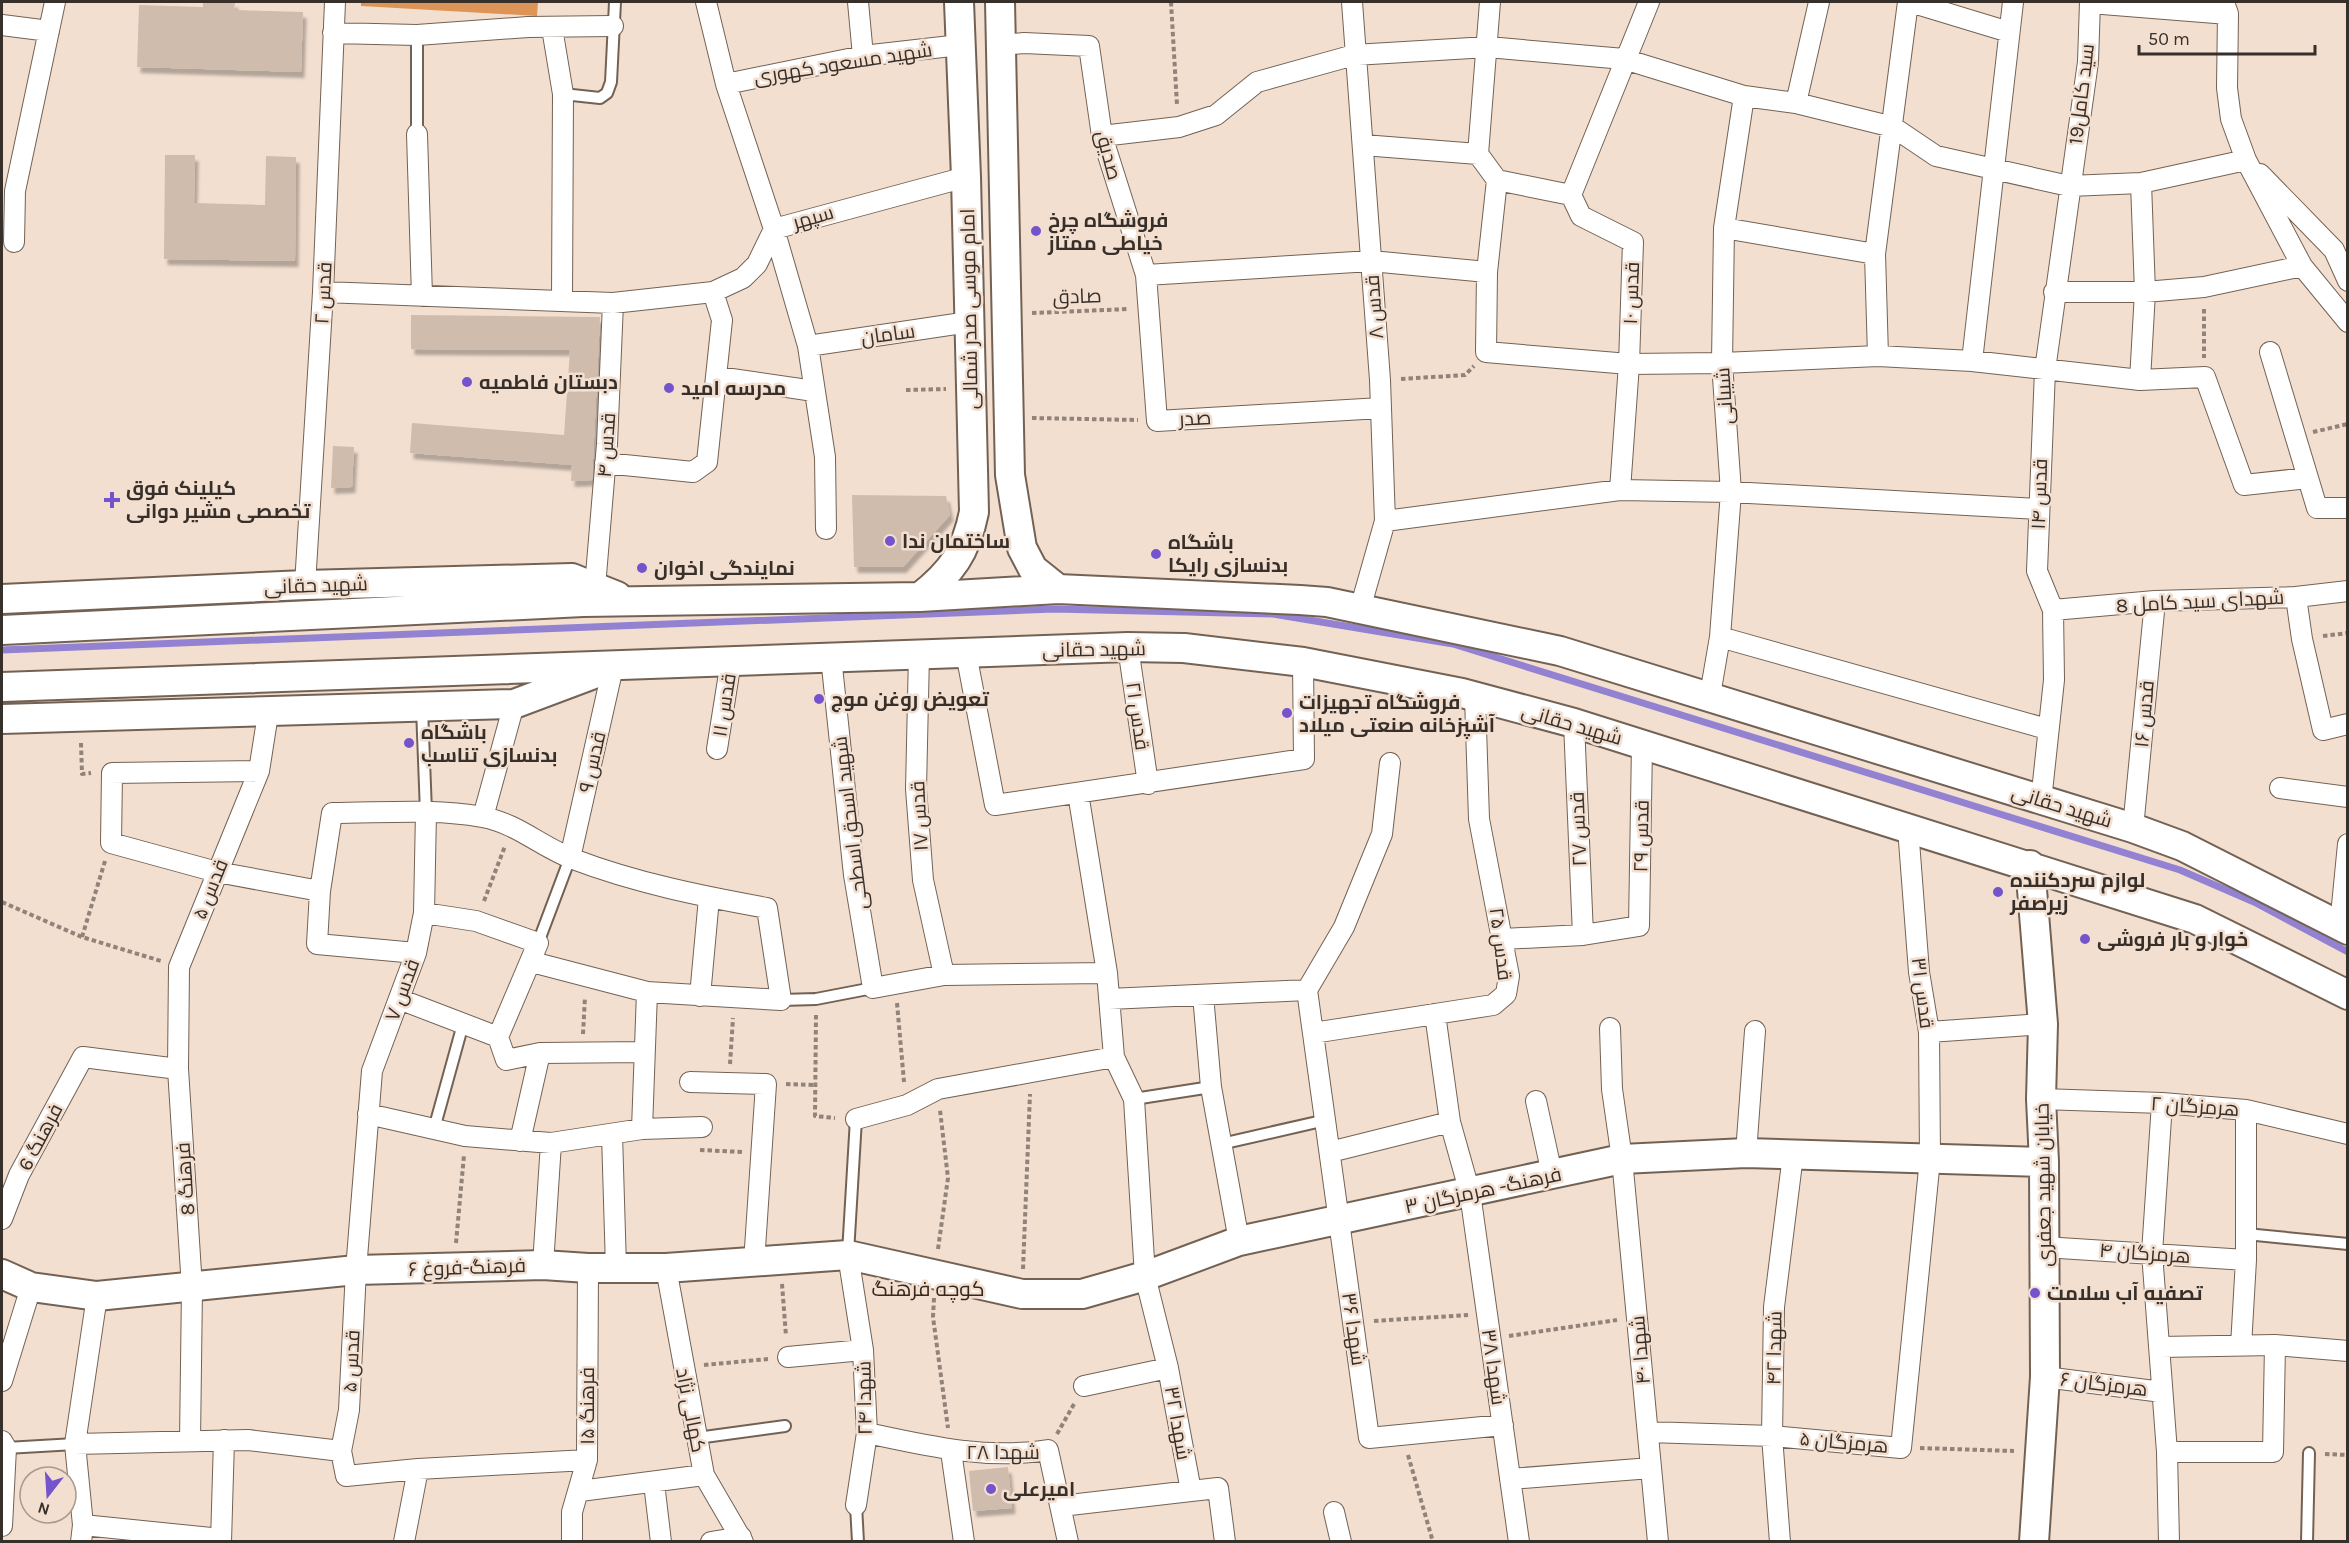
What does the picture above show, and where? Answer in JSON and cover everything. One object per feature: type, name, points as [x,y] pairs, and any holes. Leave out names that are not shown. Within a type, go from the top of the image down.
[{"type":"main road","name":"امام موسی صدر شمالی","points":[[920,597],[944,579],[959,557],[969,536],[974,512],[966,177],[959,2]]},
{"type":"main road","name":"امام موسی صدر شمالی","points":[[1000,2],[1010,475],[1022,548],[1033,569],[1058,589]]},
{"type":"main road","points":[[974,512],[990,520],[1002,519],[1016,509]]},
{"type":"main road","name":"شهید حقانی","points":[[2,599],[305,585],[572,578],[589,594],[627,601],[920,597],[1058,589],[1244,596],[1328,602],[1560,651],[2133,828],[2182,846],[2344,928]]},
{"type":"main road","points":[[2,630],[589,594]]},
{"type":"main road","name":"شهید حقانی","points":[[2,687],[1128,647],[1184,648],[1303,662],[1475,697],[1574,723],[2030,865],[2195,919],[2348,995]]},
{"type":"main road","name":"شهید حقانی","points":[[2,719],[268,714],[514,704],[613,667]]},
{"type":"main road","name":"خیابان شهید جعفری","points":[[2030,865],[2043,1024],[2041,1099],[2044,1162],[2045,1377],[2034,1542]]},
{"type":"main road","name":"فرهنگ- هرمزگان ۳","points":[[935,1273],[1022,1294],[1082,1294],[1145,1276],[1239,1241],[1622,1159],[1746,1153],[2044,1162]]},
{"type":"main road","name":"فرهنگ-فروغ ۶","points":[[2,1274],[31,1287],[97,1296],[356,1270],[543,1265],[666,1268],[848,1255],[935,1273]]},
{"type":"street","points":[[14,242],[15,191],[55,2]]},
{"type":"street","name":"قدس ۲","points":[[305,585],[323,292],[335,2]]},
{"type":"street","name":"سپهر","points":[[706,2],[726,84],[774,229],[966,177]]},
{"type":"street","points":[[858,2],[863,56]]},
{"type":"street","name":"قدس ۸","points":[[1352,2],[1354,54],[1380,380],[1385,521],[1360,609]]},
{"type":"street","points":[[1490,2],[1478,154],[1497,180],[1487,272],[1486,352],[1629,364],[1722,363],[1878,356],[1972,361],[2140,380],[2205,377],[2244,485],[2308,478]]},
{"type":"street","points":[[1497,180],[1571,195],[1624,59],[1649,2]]},
{"type":"street","points":[[1796,103],[1819,2]]},
{"type":"street","points":[[1878,356],[1875,254],[1909,2],[2009,32]]},
{"type":"street","points":[[1972,361],[2013,2]]},
{"type":"street","points":[[2090,2],[2229,6],[2227,88],[2231,119],[2246,160],[2302,266],[2348,321]]},
{"type":"street","name":"سید کامل19","points":[[2069,186],[2088,62],[2090,2]]},
{"type":"street","points":[[2,25],[48,31]]},
{"type":"street","points":[[333,33],[417,35],[528,27],[614,26]]},
{"type":"street","points":[[552,28],[562,94],[561,301]]},
{"type":"street","name":"صدیق","points":[[1001,45],[1024,42],[1089,46],[1102,136],[1146,275],[1157,421]]},
{"type":"street","name":"شهید مسعود کهوری","points":[[726,84],[863,56],[960,45]]},
{"type":"street","points":[[1102,136],[1179,127],[1216,115],[1257,82],[1354,54],[1488,47],[1624,59],[1744,96],[1796,103],[1893,127],[1936,156],[2069,186],[2141,183],[2246,160]]},
{"type":"street","name":"شیبانی","points":[[1710,696],[1720,637],[1731,492],[1722,363],[1725,228],[1744,96]]},
{"type":"street","points":[[417,134],[422,296]]},
{"type":"street","points":[[1363,145],[1478,154]]},
{"type":"street","points":[[2246,160],[2341,250],[2348,281]]},
{"type":"street","points":[[2140,380],[2145,292],[2141,183]]},
{"type":"street","name":"قدس ۱۴","points":[[2041,801],[2054,680],[2053,610],[2037,571],[2044,370],[2069,186]]},
{"type":"street","name":"قدس ۱۰","points":[[1571,195],[1581,216],[1633,242],[1629,364],[1620,490]]},
{"type":"street","points":[[1725,228],[1875,254]]},
{"type":"street","points":[[323,292],[613,303],[713,292],[743,278],[757,264],[774,229]]},
{"type":"street","points":[[774,229],[808,346],[825,457],[826,529]]},
{"type":"street","points":[[1146,275],[1371,261],[1487,272]]},
{"type":"street","points":[[2054,292],[2145,292],[2204,287],[2302,266]]},
{"type":"street","points":[[605,463],[693,472],[702,468],[707,462],[718,377],[722,320],[713,292]]},
{"type":"street","name":"قدس ۴","points":[[589,594],[605,463],[613,303]]},
{"type":"street","name":"سامان","points":[[808,346],[969,322]]},
{"type":"street","points":[[2270,352],[2317,508],[2348,508]]},
{"type":"street","points":[[718,377],[814,391]]},
{"type":"street","name":"صدر","points":[[1157,421],[1381,408]]},
{"type":"street","points":[[1385,521],[1620,490],[1731,492],[2038,509]]},
{"type":"street","name":"شهدای سید کامل 8","points":[[2053,610],[2155,601],[2296,597],[2348,591]]},
{"type":"street","points":[[2296,597],[2302,639],[2324,729],[2348,724]]},
{"type":"street","name":"قدس ۱۶","points":[[2133,828],[2155,601]]},
{"type":"street","points":[[1720,637],[2047,729]]},
{"type":"street","name":"قدس ۲۱","points":[[1128,647],[1148,784]]},
{"type":"street","points":[[966,653],[995,805],[1304,759],[1303,662]]},
{"type":"street","name":"قدس ۱۷","points":[[919,654],[915,789],[923,880],[944,975]]},
{"type":"street","name":"شهید اسحق اسطحی","points":[[831,657],[854,875],[873,988]]},
{"type":"street","name":"قدس ۱۱","points":[[717,749],[731,661]]},
{"type":"street","name":"قدس ۹","points":[[570,858],[613,667]]},
{"type":"street","name":"قدس ۲۵","points":[[1313,1033],[1493,1005],[1506,994],[1509,976],[1479,819],[1475,697]]},
{"type":"street","points":[[483,817],[514,704]]},
{"type":"street","name":"قدس ۵","points":[[178,1069],[179,967],[259,771],[268,714]]},
{"type":"street","name":"قدس ۲۷","points":[[1574,723],[1583,935]]},
{"type":"street","name":"قدس ۲۹","points":[[1583,935],[1639,926],[1642,745]]},
{"type":"street","points":[[1109,999],[1308,990],[1344,927],[1382,834],[1390,763]]},
{"type":"street","points":[[259,771],[112,773],[111,843],[218,872],[320,891]]},
{"type":"street","points":[[2280,788],[2348,797]]},
{"type":"street","points":[[1078,793],[1107,973],[1114,1057],[1134,1100]]},
{"type":"street","points":[[416,953],[317,944],[320,891],[332,813],[426,812],[483,817],[512,825],[570,858],[644,884],[767,908],[781,1000],[647,992],[586,976],[535,953],[477,921],[424,913]]},
{"type":"street","name":"قدس ۷","points":[[356,1270],[372,1071],[416,953],[424,913],[426,812]]},
{"type":"street","name":"قدس ۳۱","points":[[1901,1448],[1930,1159],[1929,1032],[1919,972],[1908,828]]},
{"type":"street","points":[[2344,928],[2348,844]]},
{"type":"street","points":[[700,996],[709,898]]},
{"type":"street","points":[[1503,939],[1583,935]]},
{"type":"street","points":[[535,953],[498,1037],[506,1060],[540,1053],[644,1052]]},
{"type":"street","points":[[873,988],[944,975],[1107,973]]},
{"type":"street","name":"شهدا ۳۶","points":[[1308,990],[1369,1438],[1401,1435]]},
{"type":"street","points":[[642,1129],[647,992]]},
{"type":"street","points":[[1203,995],[1211,1087],[1239,1241]]},
{"type":"street","points":[[399,999],[498,1037]]},
{"type":"street","name":"شهدا ۳۸","points":[[1435,1014],[1450,1122],[1470,1193],[1519,1542]]},
{"type":"street","points":[[1929,1032],[2043,1024]]},
{"type":"street","name":"شهدا ۴۰","points":[[1610,1028],[1612,1089],[1622,1159],[1658,1542]]},
{"type":"street","points":[[1746,1153],[1755,1031]]},
{"type":"street","points":[[520,1141],[540,1053]]},
{"type":"street","name":"فرهنگ 6","points":[[2,1219],[19,1174],[83,1057],[178,1069]]},
{"type":"street","points":[[856,1119],[907,1105],[938,1089],[1114,1057]]},
{"type":"street","name":"فرهنگ 8","points":[[178,1069],[192,1288],[190,1441]]},
{"type":"street","points":[[690,1082],[766,1084],[762,1153],[767,1261]]},
{"type":"street","name":"هرمزگان ۲","points":[[2041,1099],[2162,1103],[2246,1110],[2348,1134]]},
{"type":"street","name":"شهدا ۳۲","points":[[1134,1100],[1145,1276],[1168,1368],[1191,1491]]},
{"type":"street","points":[[1536,1101],[1552,1174]]},
{"type":"street","points":[[2162,1103],[2152,1253],[2167,1452],[2169,1542]]},
{"type":"street","points":[[2241,1346],[2246,1260],[2246,1110]]},
{"type":"street","points":[[368,1114],[465,1136],[551,1143],[642,1129],[702,1127]]},
{"type":"street","points":[[1330,1152],[1450,1122]]},
{"type":"street","name":"فرهنگ ۱۵","points":[[572,1542],[572,1512],[580,1491],[587,1460],[612,1134]]},
{"type":"street","points":[[543,1265],[551,1143]]},
{"type":"street","name":"شهدا ۴۲","points":[[1780,1542],[1772,1436],[1774,1307],[1792,1155]]},
{"type":"street","name":"هرمزگان ۴","points":[[2044,1247],[2246,1260]]},
{"type":"street","name":"شهدا ۲۴","points":[[848,1255],[863,1350],[867,1433],[856,1505]]},
{"type":"street","name":"کهالی نژاد","points":[[666,1268],[682,1368],[704,1474],[742,1539]]},
{"type":"street","name":"قدس ۵","points":[[341,1451],[349,1410],[356,1270]]},
{"type":"street","points":[[2,1381],[31,1287]]},
{"type":"street","points":[[97,1296],[75,1444],[82,1533],[221,1540],[224,1440]]},
{"type":"street","points":[[2160,1347],[2275,1345],[2348,1351]]},
{"type":"street","points":[[2167,1452],[2273,1452],[2275,1345]]},
{"type":"street","points":[[788,1357],[863,1350]]},
{"type":"street","points":[[1084,1386],[1168,1368]]},
{"type":"street","name":"هرمزگان ۶","points":[[2045,1377],[2162,1392]]},
{"type":"street","points":[[1401,1435],[1503,1425]]},
{"type":"street","name":"هرمزگان ۵","points":[[1648,1432],[1772,1436],[1901,1448]]},
{"type":"street","name":"شهدا ۲۸","points":[[867,1433],[951,1451],[1021,1455],[1048,1450],[1068,1542]]},
{"type":"street","points":[[75,1444],[248,1440],[341,1451],[346,1476],[418,1469],[587,1460]]},
{"type":"street","points":[[2,1526],[4,1444]]},
{"type":"street","points":[[951,1451],[964,1542]]},
{"type":"street","points":[[1510,1479],[1651,1468]]},
{"type":"street","points":[[404,1542],[418,1469]]},
{"type":"street","points":[[580,1491],[654,1483],[704,1474]]},
{"type":"street","points":[[654,1483],[661,1542]]},
{"type":"street","points":[[1061,1506],[1218,1488],[1225,1542]]},
{"type":"street","points":[[1334,1512],[1341,1542]]},
{"type":"street","points":[[711,1542],[742,1539]]},
{"type":"lane","points":[[562,94],[600,98],[607,93],[611,82],[615,2]]},
{"type":"lane","points":[[417,35],[417,134]]},
{"type":"lane","name":"قدس ۷","points":[[422,708],[426,812]]},
{"type":"lane","points":[[535,953],[570,858]]},
{"type":"lane","points":[[781,1000],[816,999],[873,988]]},
{"type":"lane","points":[[434,1129],[463,1024]]},
{"type":"lane","points":[[1134,1100],[1211,1087]]},
{"type":"lane","points":[[848,1255],[856,1119]]},
{"type":"lane","points":[[1221,1144],[1326,1120]]},
{"type":"lane","points":[[2246,1234],[2348,1244]]},
{"type":"lane","points":[[697,1438],[785,1426]]},
{"type":"lane","points":[[4,1444],[75,1444]]},
{"type":"lane","points":[[2307,1542],[2309,1453]]},
{"type":"lane","name":"شهدا ۲۴","points":[[856,1505],[858,1542]]},
{"type":"path","points":[[1171,2],[1179,127]]},
{"type":"path","points":[[2204,287],[2205,377]]},
{"type":"path","name":"صادق","points":[[1007,312],[1148,309]]},
{"type":"path","points":[[1380,380],[1465,375],[1486,352]]},
{"type":"path","points":[[906,390],[971,388]]},
{"type":"path","name":"صدر","points":[[1009,416],[1157,421]]},
{"type":"path","points":[[2295,436],[2348,424]]},
{"type":"path","points":[[81,718],[82,774],[112,773]]},
{"type":"path","points":[[477,921],[512,825]]},
{"type":"path","points":[[82,937],[111,843]]},
{"type":"path","points":[[2,902],[82,937],[179,967]]},
{"type":"path","points":[[581,1053],[586,976]]},
{"type":"path","points":[[896,984],[907,1105]]},
{"type":"path","points":[[729,1083],[734,998]]},
{"type":"path","points":[[816,999],[815,1116],[856,1119]]},
{"type":"path","points":[[1022,1294],[1031,1072]]},
{"type":"path","points":[[766,1084],[816,1085]]},
{"type":"path","points":[[938,1089],[948,1178],[935,1273],[933,1317],[951,1451]]},
{"type":"path","points":[[702,1127],[700,1150],[762,1153]]},
{"type":"path","points":[[454,1268],[465,1136]]},
{"type":"path","points":[[682,1368],[788,1357],[767,1261]]},
{"type":"path","points":[[1353,1322],[1487,1314]]},
{"type":"path","points":[[1491,1339],[1637,1317]]},
{"type":"path","points":[[1048,1450],[1084,1386]]},
{"type":"path","points":[[1401,1435],[1433,1542]]},
{"type":"path","name":"هرمزگان ۵","points":[[1901,1448],[2040,1452]]},
{"type":"shaded area","points":[[361,2],[538,2],[537,16],[361,6]]},
{"type":"building","points":[[203,2],[235,2],[234,10],[303,12],[301,72],[137,67],[139,5],[203,7]]},
{"type":"building","points":[[165,155],[195,155],[194,203],[265,205],[266,156],[296,157],[295,261],[164,259]]},
{"type":"building","points":[[411,315],[600,317],[592,480],[571,481],[572,465],[410,453],[412,423],[564,435],[570,350],[411,349]]},
{"type":"building","points":[[333,446],[354,447],[352,487],[331,488]]},
{"type":"building","name":"ساختمان ندا","points":[[852,495],[946,496],[950,515],[903,567],[854,567]]},
{"type":"building","name":"امیرعلی","points":[[1008,1467],[1012,1508],[973,1511],[969,1471]]},
{"type":"waterway","points":[[2,650],[1054,609],[1273,614],[1453,644],[2180,870],[2254,902],[2348,952]]},
{"type":"place","name":"فروشگاه چرخ خیاطی ممتاز","points":[[1036,231]]},
{"type":"place","name":"دبستان فاطمیه","points":[[467,382]]},
{"type":"place","name":"مدرسه امید","points":[[669,388]]},
{"type":"place","name":"کیلینک فوق تخصصی مشیر دوانی","points":[[112,500]]},
{"type":"place","name":"ساختمان ندا","points":[[890,541]]},
{"type":"place","name":"باشگاه بدنسازی رایکا","points":[[1156,554]]},
{"type":"place","name":"نمایندگی اخوان","points":[[642,568]]},
{"type":"place","name":"تعویض روغن موج","points":[[819,699]]},
{"type":"place","name":"فروشگاه تجهیزات آشپزخانه صنعتی میلاد","points":[[1287,713]]},
{"type":"place","name":"باشگاه بدنسازی تناسب","points":[[409,743]]},
{"type":"place","name":"لوازم سردکننده زیرصفر","points":[[1998,892]]},
{"type":"place","name":"خوار و بار فروشی","points":[[2085,939]]},
{"type":"place","name":"تصفیه آب سلامت","points":[[2035,1293]]},
{"type":"place","name":"امیرعلی","points":[[991,1489]]},
{"type":"district","name":"کوچه فرهنگ","points":[[928,1289]]}]
